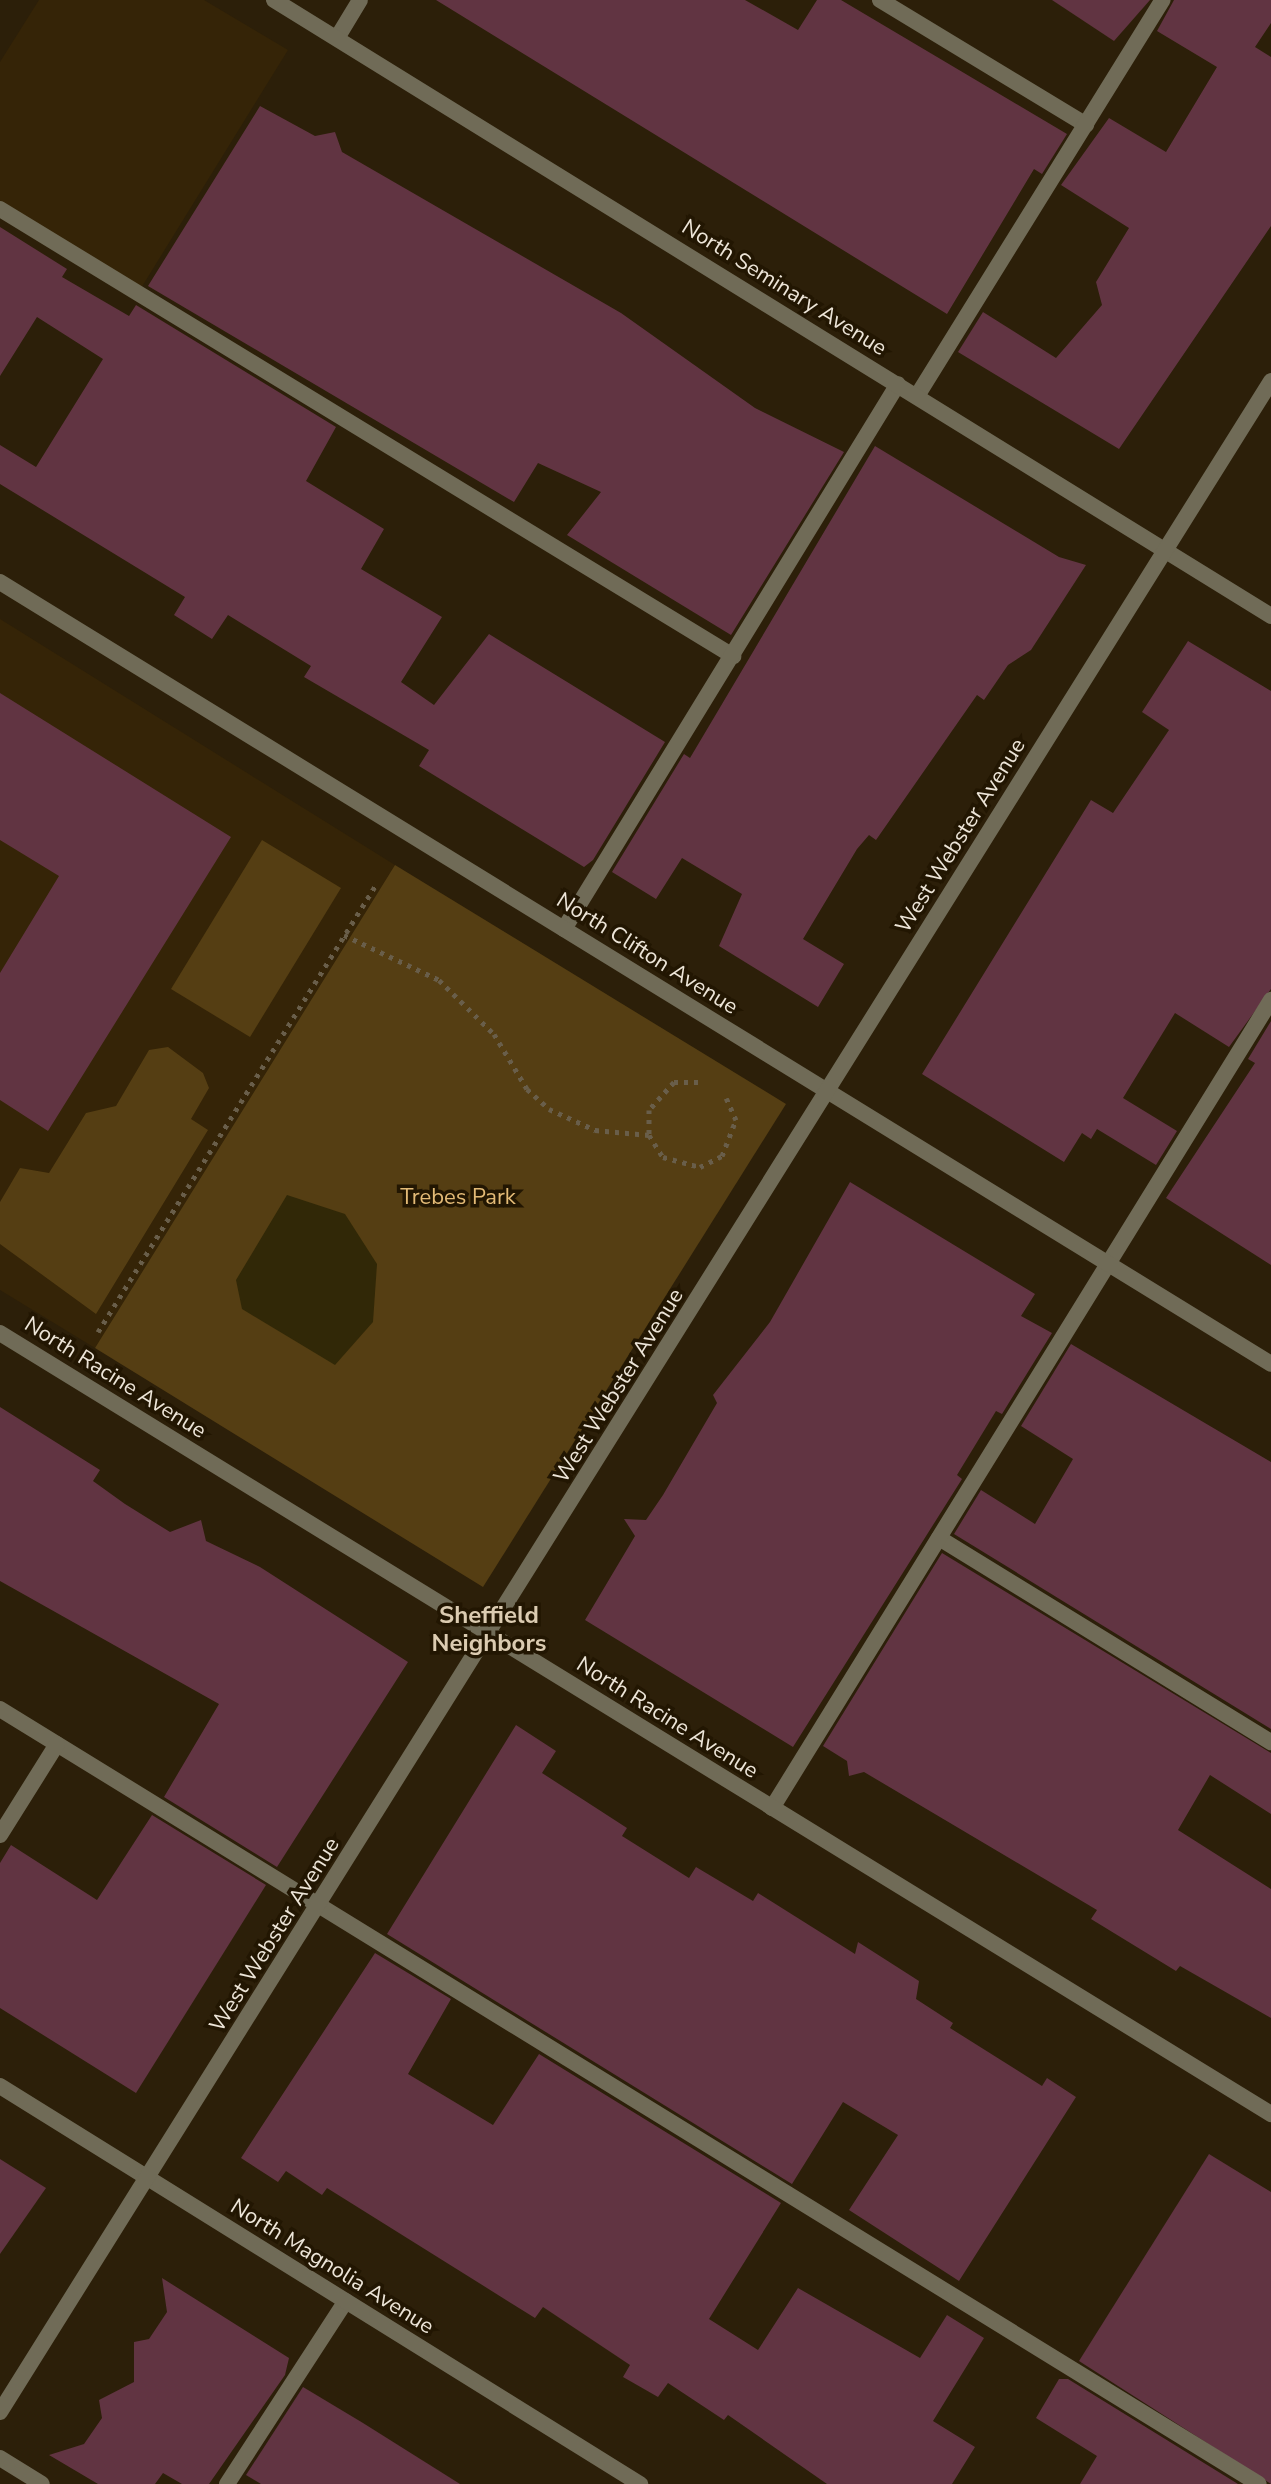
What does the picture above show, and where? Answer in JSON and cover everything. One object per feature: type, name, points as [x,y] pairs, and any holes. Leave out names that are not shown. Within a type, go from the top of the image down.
[{"type":"street","name":"North Seminary Avenue","points":[[274,0],[1271,616]]},
{"type":"street","points":[[337,38],[360,0]]},
{"type":"street","points":[[880,0],[1086,125]]},
{"type":"street","points":[[917,396],[1163,0]]},
{"type":"street","points":[[0,209],[733,656]]},
{"type":"street","name":"West Webster Avenue","points":[[0,2412],[490,1635],[1271,381]]},
{"type":"street","points":[[564,929],[898,384]]},
{"type":"street","name":"North Clifton Avenue","points":[[0,582],[1271,1364]]},
{"type":"street","points":[[772,1808],[1271,1000]]},
{"type":"street","name":"North Racine Avenue","points":[[0,1333],[1271,2114]]},
{"type":"street","points":[[939,1538],[1271,1742]]},
{"type":"street","points":[[0,1709],[1259,2484]]},
{"type":"street","points":[[0,1835],[57,1744]]},
{"type":"street","name":"North Magnolia Avenue","points":[[0,2086],[640,2484]]},
{"type":"street","points":[[227,2484],[346,2301]]},
{"type":"street","points":[[0,2458],[42,2484]]},
{"type":"path","points":[[98,1332],[377,883]]},
{"type":"path","points":[[344,935],[439,980],[472,1008],[527,1089],[558,1114],[595,1130],[649,1135]]},
{"type":"path","points":[[698,1082],[663,1089],[649,1110],[649,1135],[674,1164],[712,1163],[735,1133],[726,1098]]},
{"type":"shaded area","points":[[39,0],[204,0],[288,50],[138,293],[0,209],[0,62]]},
{"type":"shaded area","points":[[0,619],[395,865],[95,1348],[0,1290]]},
{"type":"green space","points":[[262,840],[341,888],[250,1037],[171,989]]},
{"type":"green space","name":"Trebes Park","points":[[395,865],[786,1104],[483,1587],[95,1348]]},
{"type":"green space","points":[[168,1047],[203,1073],[209,1088],[191,1119],[208,1130],[96,1314],[0,1244],[0,1202],[20,1168],[49,1173],[86,1113],[116,1106],[149,1050]]},
{"type":"sand","points":[[287,1195],[345,1214],[377,1264],[373,1322],[335,1365],[242,1309],[236,1280]]},
{"type":"building","points":[[436,0],[745,0],[798,30],[817,0],[841,0],[1067,134],[1042,174],[1034,169],[947,314]]},
{"type":"building","points":[[1052,0],[1150,0],[1114,41]]},
{"type":"building","points":[[1174,0],[1271,0],[1271,23],[1255,47],[1271,57],[1271,226],[1119,449],[958,352],[983,312],[1056,358],[1102,305],[1096,282],[1129,228],[1061,185],[1109,118],[1166,152],[1217,67],[1157,31]]},
{"type":"building","points":[[260,106],[315,136],[335,132],[342,152],[621,313],[755,408],[844,452],[731,635],[567,535],[601,492],[538,463],[514,502],[148,286]]},
{"type":"building","points":[[0,227],[67,269],[62,277],[129,316],[136,305],[336,427],[306,481],[384,529],[361,569],[442,617],[401,682],[434,705],[489,634],[665,742],[593,860],[584,867],[419,766],[429,750],[304,677],[311,666],[228,615],[212,639],[174,615],[185,597],[0,484],[0,445],[36,467],[103,359],[37,317],[0,376]]},
{"type":"building","points":[[875,446],[1059,557],[1086,565],[1031,650],[1008,665],[984,700],[977,695],[876,840],[869,835],[857,849],[803,939],[844,964],[818,1007],[719,946],[742,894],[682,858],[656,899],[612,872],[684,754],[690,758]]},
{"type":"building","points":[[1188,641],[1271,691],[1271,989],[1229,1047],[1175,1013],[1123,1098],[1177,1131],[1156,1165],[1097,1129],[1091,1139],[1082,1133],[1064,1162],[922,1074],[1091,800],[1113,813],[1169,730],[1142,712]]},
{"type":"building","points":[[0,693],[231,837],[48,1131],[0,1100],[0,973],[59,876],[0,840]]},
{"type":"building","points":[[1271,1021],[1271,1265],[1166,1198],[1255,1063],[1248,1059]]},
{"type":"building","points":[[850,1182],[1035,1294],[1021,1316],[1052,1333],[1002,1414],[996,1411],[957,1475],[962,1479],[793,1747],[585,1620],[635,1536],[624,1519],[646,1520],[663,1495],[717,1403],[713,1395],[770,1322]]},
{"type":"building","points":[[1071,1344],[1271,1462],[1271,1729],[954,1534],[981,1490],[1035,1524],[1073,1459],[1021,1426]]},
{"type":"building","points":[[0,1407],[100,1470],[93,1481],[125,1504],[170,1532],[201,1520],[206,1541],[260,1567],[408,1662],[277,1867],[164,1797],[219,1704],[0,1581]]},
{"type":"building","points":[[942,1553],[1271,1753],[1271,1814],[1210,1775],[1178,1830],[1271,1889],[1271,2018],[1180,1966],[1176,1971],[1091,1919],[1097,1910],[864,1772],[849,1776],[847,1761],[823,1746]]},
{"type":"building","points":[[516,1725],[556,1751],[542,1773],[627,1828],[622,1836],[689,1878],[696,1867],[753,1901],[758,1893],[855,1954],[858,1942],[919,1981],[916,1999],[953,2023],[950,2028],[1042,2086],[1047,2078],[1076,2097],[959,2281],[849,2210],[898,2135],[843,2102],[792,2184],[387,1934]]},
{"type":"building","points":[[152,1815],[266,1885],[136,2093],[0,2008],[0,1863],[11,1845],[97,1900]]},
{"type":"building","points":[[375,1953],[451,1999],[408,2074],[493,2125],[539,2054],[781,2203],[709,2319],[758,2350],[798,2288],[920,2358],[947,2315],[984,2338],[933,2421],[975,2447],[952,2484],[827,2484],[728,2415],[724,2420],[668,2383],[658,2397],[623,2377],[630,2365],[543,2307],[535,2318],[327,2188],[322,2195],[286,2171],[278,2182],[241,2158]]},
{"type":"building","points":[[1209,2154],[1271,2192],[1271,2484],[1079,2361]]},
{"type":"building","points":[[0,2159],[46,2188],[0,2254]]},
{"type":"building","points":[[162,2278],[289,2358],[285,2375],[209,2484],[182,2484],[163,2473],[155,2484],[98,2484],[49,2455],[84,2444],[102,2418],[99,2400],[134,2382],[134,2342],[149,2339],[167,2312]]},
{"type":"building","points":[[1059,2379],[1068,2379],[1238,2484],[1080,2484],[1097,2456],[1036,2418]]},
{"type":"building","points":[[303,2387],[460,2484],[261,2484],[246,2475]]},
{"type":"district","name":"Sheffield Neighbors","points":[[489,1630]]}]
